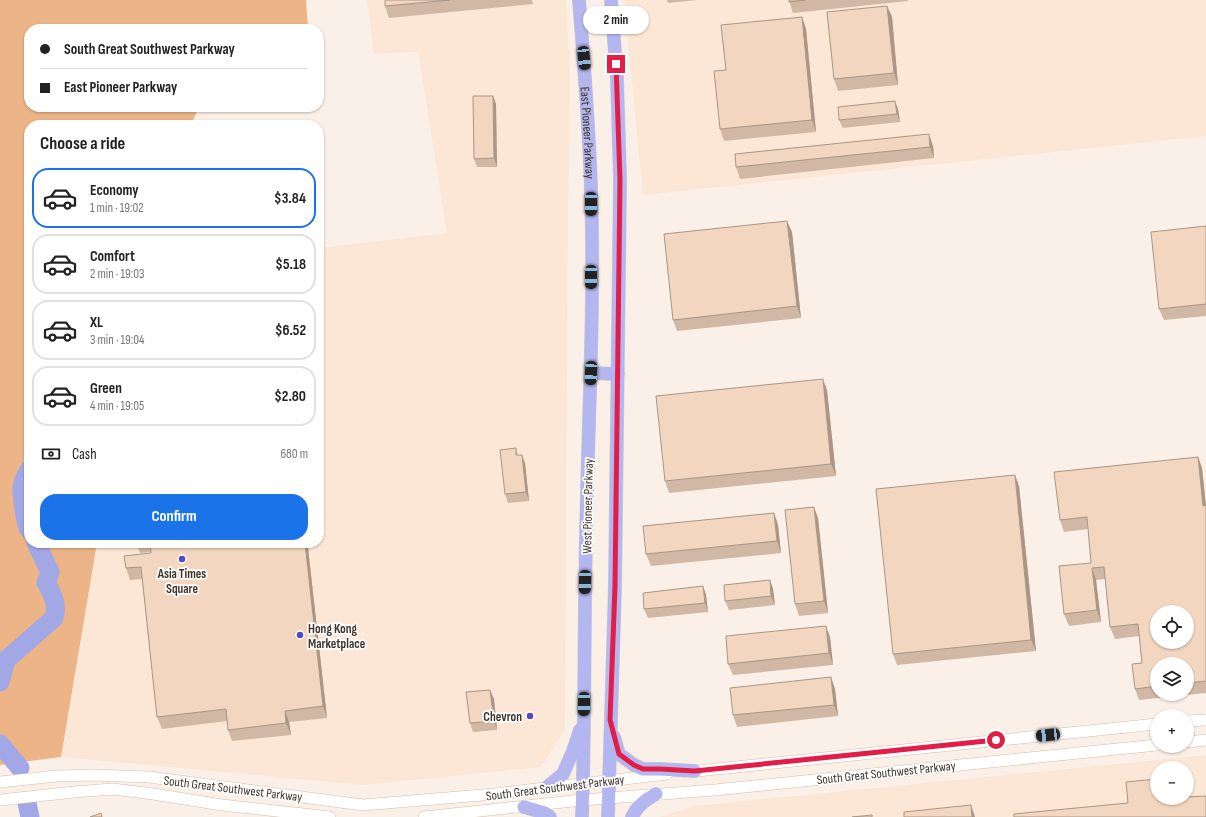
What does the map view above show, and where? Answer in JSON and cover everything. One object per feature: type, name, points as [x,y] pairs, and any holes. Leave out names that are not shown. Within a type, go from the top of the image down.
[{"type":"main road","name":"East Pioneer Parkway","points":[[579,0],[585,69],[591,182],[591,218]]},
{"type":"main road","points":[[608,817],[615,586],[620,180],[617,87],[611,0]]},
{"type":"main road","name":"West Pioneer Parkway","points":[[582,817],[586,538],[591,373],[591,218]]},
{"type":"main road","points":[[591,373],[618,374]]},
{"type":"main road","points":[[546,788],[563,774],[573,751],[584,715]]},
{"type":"main road","points":[[610,720],[619,754],[634,765],[643,769],[695,771]]},
{"type":"main road","points":[[1194,721],[1206,720]]},
{"type":"main road","name":"South Great Southwest Parkway","points":[[0,782],[57,776],[85,775],[149,777],[225,786],[363,806],[433,800],[695,771],[1150,725]]},
{"type":"main road","points":[[1194,741],[1206,740]]},
{"type":"main road","name":"South Great Southwest Parkway","points":[[424,817],[582,800],[715,790],[1150,746]]},
{"type":"main road","name":"South Great Southwest Parkway","points":[[0,800],[74,792],[113,790],[153,794],[222,805],[330,817]]},
{"type":"main road","points":[[632,817],[634,811],[646,799],[656,794]]},
{"type":"main road","points":[[524,807],[545,813],[550,817]]},
{"type":"shaded area","points":[[0,0],[306,0],[308,24],[24,24],[24,112],[197,112],[193,120],[24,120],[24,548],[96,548],[61,757],[0,765]]},
{"type":"shaded area","points":[[367,0],[566,0],[570,69],[565,730],[541,767],[363,785],[61,757],[96,548],[324,548],[324,247],[447,233],[418,52],[374,54]]},
{"type":"shaded area","points":[[624,0],[1206,0],[1206,136],[643,195]]},
{"type":"shaded area","points":[[1206,755],[1206,817],[659,817],[694,806]]},
{"type":"building","points":[[385,0],[450,0],[385,6]]},
{"type":"building","points":[[789,0],[805,0],[789,2]]},
{"type":"building","points":[[887,6],[894,73],[834,79],[827,12]]},
{"type":"building","points":[[802,17],[812,120],[720,129],[714,71],[726,70],[721,25]]},
{"type":"building","points":[[473,96],[493,96],[494,158],[474,159]]},
{"type":"building","points":[[895,101],[897,114],[839,120],[838,107]]},
{"type":"building","points":[[929,134],[930,147],[736,167],[735,154]]},
{"type":"building","points":[[787,221],[797,306],[673,320],[664,234]]},
{"type":"building","points":[[1206,226],[1206,304],[1159,309],[1151,232]]},
{"type":"building","points":[[823,379],[831,464],[665,481],[656,396]]},
{"type":"building","points":[[516,448],[516,455],[522,455],[526,492],[505,494],[500,450]]},
{"type":"building","points":[[1198,457],[1203,506],[1206,505],[1206,681],[1194,682],[1194,657],[1150,657],[1150,687],[1135,689],[1132,664],[1142,663],[1138,624],[1110,627],[1104,567],[1092,568],[1097,610],[1064,614],[1059,566],[1091,563],[1087,517],[1060,520],[1054,472]]},
{"type":"building","points":[[1015,475],[1031,640],[893,654],[876,489]]},
{"type":"building","points":[[814,507],[824,601],[795,604],[785,510]]},
{"type":"building","points":[[774,513],[777,541],[646,554],[643,526]]},
{"type":"building","points":[[150,548],[306,548],[323,706],[285,711],[286,723],[228,730],[226,709],[157,717],[141,567],[126,568],[124,556],[151,553]]},
{"type":"building","points":[[770,580],[771,596],[725,601],[724,585]]},
{"type":"building","points":[[703,586],[705,603],[644,609],[643,593]]},
{"type":"building","points":[[826,626],[829,653],[728,664],[726,636]]},
{"type":"building","points":[[831,677],[834,705],[733,715],[730,688]]},
{"type":"building","points":[[490,690],[494,721],[470,723],[466,692]]},
{"type":"building","points":[[1150,780],[1150,805],[1194,805],[1194,797],[1206,796],[1206,817],[1014,817],[1014,814],[1128,803],[1126,782]]},
{"type":"building","points":[[971,805],[972,817],[904,817],[904,812]]},
{"type":"building","points":[[101,813],[102,817],[90,817]]},
{"type":"building","points":[[872,815],[872,817],[852,817]]},
{"type":"waterway","points":[[24,480],[22,488],[24,509]]},
{"type":"waterway","points":[[0,682],[6,660],[54,618],[55,604],[51,591],[46,583],[50,572],[38,548]]},
{"type":"waterway","points":[[0,744],[20,768]]},
{"type":"waterway","points":[[27,803],[30,817]]},
{"type":"place","name":"Asia Times Square","points":[[182,559]]},
{"type":"place","name":"Hong Kong Marketplace","points":[[300,635]]},
{"type":"place","name":"Chevron","points":[[530,716]]},
{"type":"route","points":[[616,64],[620,180],[615,586],[610,720],[619,754],[634,765],[643,769],[695,771],[996,740]]}]
